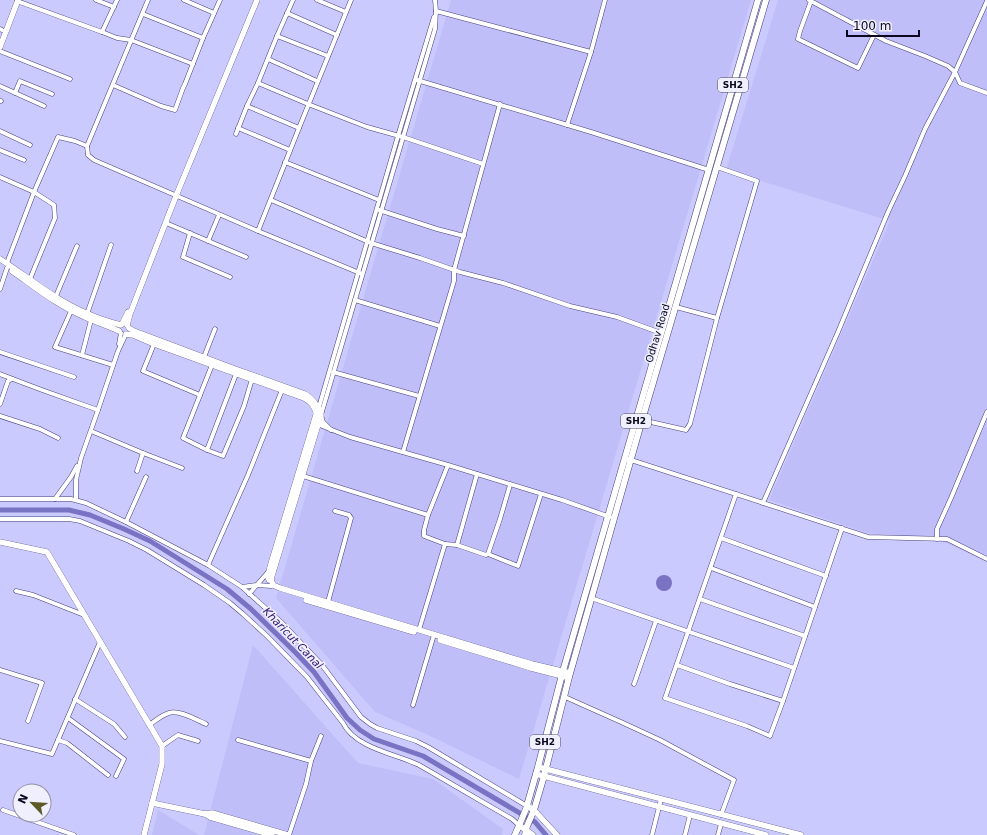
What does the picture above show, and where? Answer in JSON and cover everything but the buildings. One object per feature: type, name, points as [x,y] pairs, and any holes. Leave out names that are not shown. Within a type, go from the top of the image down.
[{"type":"main road","name":"Odhav Road","points":[[520,824],[527,807],[566,674],[628,459],[661,333],[758,0]]},
{"type":"main road","name":"Odhav Road","points":[[628,459],[642,420],[676,307],[766,0]]},
{"type":"main road","name":"Odhav Road","points":[[534,810],[565,697],[566,674],[591,598],[611,517]]},
{"type":"main road","name":"SH2","points":[[526,830],[534,810]]},
{"type":"main road","points":[[515,835],[520,824]]},
{"type":"street","points":[[1,32],[16,0]]},
{"type":"street","points":[[16,0],[117,38],[132,40],[193,64]]},
{"type":"street","points":[[0,47],[16,0]]},
{"type":"street","points":[[96,0],[114,7]]},
{"type":"street","points":[[102,32],[117,0]]},
{"type":"street","points":[[148,0],[87,146],[88,155],[94,160],[174,196],[360,273]]},
{"type":"street","points":[[184,0],[214,13]]},
{"type":"street","points":[[113,85],[161,106],[175,110],[203,38],[220,0]]},
{"type":"street","points":[[54,499],[71,478],[81,458],[118,351],[124,329],[174,196],[254,0]]},
{"type":"street","points":[[124,329],[166,222],[174,196],[257,0]]},
{"type":"street","points":[[236,134],[293,0]]},
{"type":"street","points":[[317,0],[346,12]]},
{"type":"street","points":[[258,231],[351,0]]},
{"type":"street","points":[[567,125],[591,52],[605,0]]},
{"type":"street","points":[[874,35],[858,68],[798,39],[810,0],[886,41],[948,66],[955,72],[960,83],[987,92]]},
{"type":"street","points":[[379,210],[379,200],[433,29],[436,1]]},
{"type":"street","points":[[762,503],[838,332],[888,212],[925,129],[955,72],[987,1]]},
{"type":"street","points":[[436,10],[591,52]]},
{"type":"street","points":[[287,13],[337,35]]},
{"type":"street","points":[[143,14],[203,38]]},
{"type":"street","points":[[277,36],[328,56]]},
{"type":"street","points":[[0,51],[70,79]]},
{"type":"street","points":[[268,59],[317,82]]},
{"type":"street","points":[[418,80],[500,104],[709,170]]},
{"type":"street","points":[[15,93],[20,81],[52,94]]},
{"type":"street","points":[[258,83],[367,127],[483,164]]},
{"type":"street","points":[[0,86],[44,106]]},
{"type":"street","points":[[402,452],[454,280],[454,270],[500,104]]},
{"type":"street","points":[[247,106],[299,128]]},
{"type":"street","points":[[238,128],[290,150]]},
{"type":"street","points":[[0,131],[30,145]]},
{"type":"street","points":[[0,289],[34,192],[58,137],[75,141],[87,146]]},
{"type":"street","points":[[249,594],[271,572],[303,476],[323,399],[400,137]]},
{"type":"street","points":[[0,150],[24,160]]},
{"type":"street","points":[[285,162],[379,200]]},
{"type":"street","points":[[642,420],[686,430],[690,424],[717,318],[757,181],[717,167]]},
{"type":"street","points":[[0,177],[34,192],[54,205],[54,218],[30,279]]},
{"type":"street","points":[[270,200],[369,242],[454,270],[503,283],[570,306],[617,317],[661,333]]},
{"type":"street","points":[[379,210],[464,236]]},
{"type":"street","points":[[208,241],[219,215]]},
{"type":"street","points":[[166,222],[246,257]]},
{"type":"street","points":[[190,233],[183,257],[230,277]]},
{"type":"street","points":[[87,314],[111,245]]},
{"type":"street","points":[[56,296],[77,246]]},
{"type":"street","points":[[0,259],[46,295],[72,311],[91,320],[124,329],[133,335],[154,344],[252,380],[310,399],[323,399]]},
{"type":"street","points":[[0,264],[7,266],[30,279],[76,309],[87,314],[124,329],[204,357],[310,399],[318,407]]},
{"type":"street","points":[[360,273],[355,300],[333,372],[323,399],[318,407],[319,416],[271,572],[272,585],[279,591],[531,668],[566,674]]},
{"type":"street","points":[[355,300],[440,326]]},
{"type":"street","points":[[676,307],[717,318]]},
{"type":"street","points":[[72,311],[55,347],[113,365]]},
{"type":"street","points":[[82,356],[91,320]]},
{"type":"street","points":[[204,357],[215,330]]},
{"type":"street","points":[[154,344],[143,371],[200,395]]},
{"type":"street","points":[[0,352],[74,377]]},
{"type":"street","points":[[212,365],[183,438],[207,450],[223,456],[244,406],[252,380]]},
{"type":"street","points":[[333,372],[419,396]]},
{"type":"street","points":[[0,374],[98,410]]},
{"type":"street","points":[[207,450],[236,374]]},
{"type":"street","points":[[0,404],[8,381],[13,379]]},
{"type":"street","points":[[208,565],[248,475],[282,390]]},
{"type":"street","points":[[310,399],[323,422],[331,430],[350,437],[510,484],[611,517]]},
{"type":"street","points":[[937,539],[937,529],[987,412]]},
{"type":"street","points":[[0,416],[36,428],[58,438]]},
{"type":"street","points":[[91,431],[182,468]]},
{"type":"street","points":[[137,471],[143,453]]},
{"type":"street","points":[[76,500],[76,480],[81,458]]},
{"type":"street","points":[[628,459],[868,537],[947,539],[987,558]]},
{"type":"street","points":[[448,465],[428,515],[424,530],[424,536],[445,544],[457,545],[486,555],[488,554],[518,566],[541,494]]},
{"type":"street","points":[[457,545],[477,474]]},
{"type":"street","points":[[303,476],[428,515]]},
{"type":"street","points":[[126,522],[146,477]]},
{"type":"street","points":[[488,554],[510,484]]},
{"type":"street","points":[[736,494],[665,698],[747,726],[770,736],[842,528]]},
{"type":"street","points":[[0,500],[71,499],[86,503],[208,565],[242,587],[281,622],[322,665],[361,717],[370,724],[376,728],[428,747],[534,810],[557,835]]},
{"type":"street","points":[[328,602],[350,518],[349,515],[335,511]]},
{"type":"street","points":[[0,519],[69,519],[129,541],[147,550],[204,585],[243,614],[267,636],[307,678],[347,730],[359,740],[368,746],[419,764],[512,819],[533,835]]},
{"type":"street","points":[[721,538],[826,576]]},
{"type":"street","points":[[0,542],[47,552],[162,746],[162,764],[144,835]]},
{"type":"street","points":[[419,630],[445,544]]},
{"type":"street","points":[[711,568],[815,607]]},
{"type":"street","points":[[242,587],[272,585],[566,674]]},
{"type":"street","points":[[16,591],[84,615]]},
{"type":"street","points":[[591,598],[794,668]]},
{"type":"street","points":[[700,599],[805,636]]},
{"type":"street","points":[[634,684],[656,621]]},
{"type":"street","points":[[413,704],[433,638]]},
{"type":"street","points":[[0,741],[52,754],[100,642]]},
{"type":"street","points":[[677,665],[783,701]]},
{"type":"street","points":[[0,670],[42,683],[28,721]]},
{"type":"street","points":[[565,697],[660,740],[734,780],[721,815]]},
{"type":"street","points":[[75,699],[114,724],[125,737]]},
{"type":"street","points":[[149,726],[169,712],[182,714],[206,724]]},
{"type":"street","points":[[68,718],[124,759],[116,776]]},
{"type":"street","points":[[162,746],[178,735],[198,741]]},
{"type":"street","points":[[205,814],[212,813],[288,835],[306,784],[311,761],[320,736]]},
{"type":"street","points":[[58,740],[67,743],[108,775]]},
{"type":"street","points":[[238,740],[311,761]]},
{"type":"street","points":[[538,767],[799,835]]},
{"type":"street","points":[[536,774],[766,835]]},
{"type":"street","points":[[652,835],[661,799]]},
{"type":"street","points":[[152,803],[205,814],[210,817],[272,835]]},
{"type":"street","points":[[3,810],[74,835]]},
{"type":"street","points":[[685,835],[690,815]]},
{"type":"street","points":[[718,835],[721,824]]},
{"type":"shaded area","points":[[451,0],[751,0],[519,779],[426,734],[375,712],[276,598]]},
{"type":"shaded area","points":[[778,0],[987,0],[987,562],[942,541],[867,533],[769,500],[890,221],[726,170]]},
{"type":"shaded area","points":[[664,575],[670,577],[672,583],[670,589],[664,591],[658,589],[656,583],[658,577]]},
{"type":"shaded area","points":[[253,645],[358,763],[433,779],[503,829],[502,835],[204,835]]},
{"type":"shaded area","points":[[158,810],[199,835],[152,835]]},
{"type":"waterway","name":"Kharicut Canal","points":[[0,510],[69,510],[90,515],[150,541],[227,589],[251,609],[314,672],[347,718],[360,730],[374,739],[423,756],[535,822],[546,835]]}]
